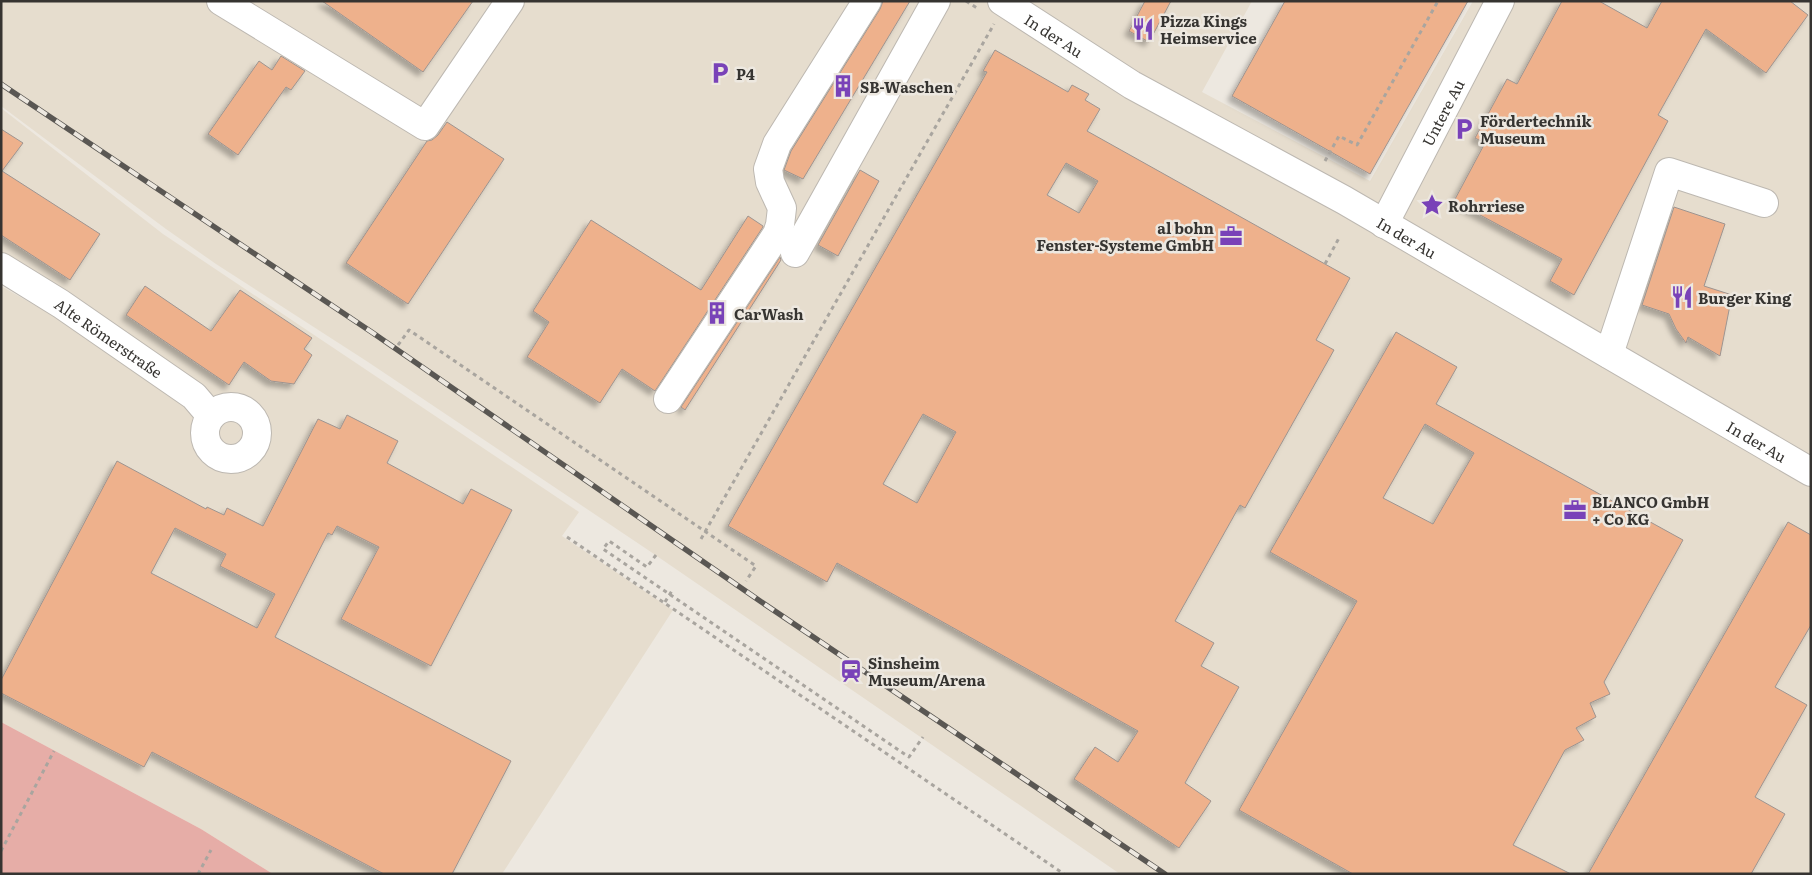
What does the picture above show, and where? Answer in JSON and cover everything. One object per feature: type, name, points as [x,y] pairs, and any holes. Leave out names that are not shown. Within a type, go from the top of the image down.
[{"type":"street","points":[[221,1],[425,126],[510,1]]},
{"type":"street","points":[[668,399],[777,234],[782,208],[770,182],[768,169],[778,144],[867,1]]},
{"type":"street","points":[[795,253],[936,1]]},
{"type":"street","name":"Untere Au","points":[[1384,224],[1500,1]]},
{"type":"street","name":"In der Au","points":[[1004,2],[1132,85],[1384,224],[1811,472]]},
{"type":"street","points":[[1609,354],[1669,172],[1764,203]]},
{"type":"street","points":[[770,182],[819,209]]},
{"type":"street","name":"Alte Römerstraße","points":[[1,268],[61,304],[194,396],[210,416]]},
{"type":"path","points":[[1321,167],[1339,136],[1359,146],[1438,1]]},
{"type":"path","points":[[701,539],[1004,2]]},
{"type":"path","points":[[1325,264],[1339,238]]},
{"type":"path","points":[[398,345],[409,330],[756,566],[746,581]]},
{"type":"path","points":[[567,537],[1064,874]]},
{"type":"path","points":[[656,555],[647,567],[609,541],[603,549],[909,757],[923,737]]},
{"type":"path","points":[[665,602],[673,589]]},
{"type":"path","points":[[1,851],[54,752]]},
{"type":"path","points":[[198,874],[211,850]]},
{"type":"shaded area","points":[[1,1],[1252,1],[1202,92],[1370,181],[1473,1],[1811,1],[1811,874],[1120,874],[651,552],[368,362],[216,264],[1,106]]},
{"type":"shaded area","points":[[1,108],[163,234],[579,512],[562,536],[673,610],[502,874],[273,874],[201,829],[1,722],[1,286],[71,326],[1,275]]},
{"type":"shaded area","points":[[1,722],[201,829],[273,874],[1,874]]},
{"type":"building","points":[[322,1],[473,1],[423,72]]},
{"type":"building","name":"SB-Waschen","points":[[883,1],[910,1],[803,179],[784,170],[791,151],[880,9]]},
{"type":"building","points":[[1145,1],[1171,1],[1149,42],[1129,31]]},
{"type":"building","points":[[1285,1],[1468,1],[1370,174],[1232,96]]},
{"type":"building","points":[[1562,1],[1599,1],[1647,28],[1662,1],[1790,1],[1808,15],[1766,73],[1706,29],[1658,115],[1668,121],[1574,295],[1550,281],[1562,259],[1454,201],[1485,143],[1475,138],[1507,79],[1517,84]]},
{"type":"building","points":[[995,50],[1068,92],[1072,85],[1089,94],[1085,100],[1100,109],[1087,131],[1350,278],[1316,340],[1334,350],[1245,508],[1240,505],[1175,621],[1214,643],[1201,666],[1239,687],[1185,783],[1211,801],[1179,848],[1074,779],[1095,747],[1118,762],[1138,731],[837,563],[827,582],[728,526],[987,72],[983,71]],"holes":[[[1066,163],[1098,181],[1079,213],[1047,195]],[[923,414],[956,432],[917,503],[883,484]]]},
{"type":"building","points":[[281,56],[305,71],[291,90],[286,87],[238,155],[208,134],[259,61],[272,70]]},
{"type":"building","points":[[447,122],[504,159],[408,304],[346,263],[427,141],[432,140],[438,135]]},
{"type":"building","points":[[1,129],[23,143],[2,171],[100,234],[70,280],[1,235]]},
{"type":"building","points":[[860,170],[879,181],[838,256],[818,245]]},
{"type":"building","points":[[1674,207],[1725,224],[1704,286],[1732,295],[1720,356],[1688,337],[1686,343],[1676,329],[1669,314],[1642,305]]},
{"type":"building","points":[[748,216],[763,227],[655,391],[622,369],[600,403],[527,357],[549,322],[533,311],[591,220],[701,290]]},
{"type":"building","points":[[780,257],[781,260],[685,410],[681,407]]},
{"type":"building","points":[[145,286],[211,331],[240,290],[312,338],[304,349],[312,355],[294,384],[271,381],[244,362],[229,385],[126,315]]},
{"type":"building","points":[[1396,332],[1457,367],[1436,404],[1683,540],[1604,682],[1610,694],[1590,703],[1596,717],[1576,728],[1584,740],[1565,750],[1513,845],[1571,874],[1353,874],[1239,810],[1357,601],[1270,552]],"holes":[[[1425,424],[1474,453],[1433,524],[1383,498]]]},
{"type":"building","points":[[347,415],[398,441],[387,463],[463,504],[471,489],[512,510],[431,666],[341,619],[379,547],[337,526],[332,535],[328,533],[275,637],[511,761],[452,874],[384,874],[152,752],[144,767],[1,693],[1,680],[117,461],[206,509],[207,507],[224,515],[227,508],[263,526],[318,419],[340,429]],"holes":[[[175,528],[226,554],[220,566],[275,594],[257,628],[151,573]]]},
{"type":"building","points":[[1788,522],[1811,535],[1811,625],[1775,687],[1807,705],[1755,797],[1785,814],[1751,874],[1588,874]]},
{"type":"railway","points":[[1,84],[373,333],[760,601],[1165,874]]},
{"type":"place","name":"Pizza Kings Heimservice","points":[[1143,29]]},
{"type":"place","name":"P4","points":[[720,73]]},
{"type":"place","name":"SB-Waschen","points":[[843,86]]},
{"type":"place","name":"Fördertechnik Museum","points":[[1464,129]]},
{"type":"place","name":"Rohrriese","points":[[1432,205]]},
{"type":"place","name":"al bohn Fenster-Systeme GmbH","points":[[1231,236]]},
{"type":"place","name":"Burger King","points":[[1682,297]]},
{"type":"place","name":"CarWash","points":[[717,313]]},
{"type":"place","name":"BLANCO GmbH + Co KG","points":[[1575,510]]},
{"type":"place","name":"Sinsheim Museum/Arena","points":[[851,671]]}]
